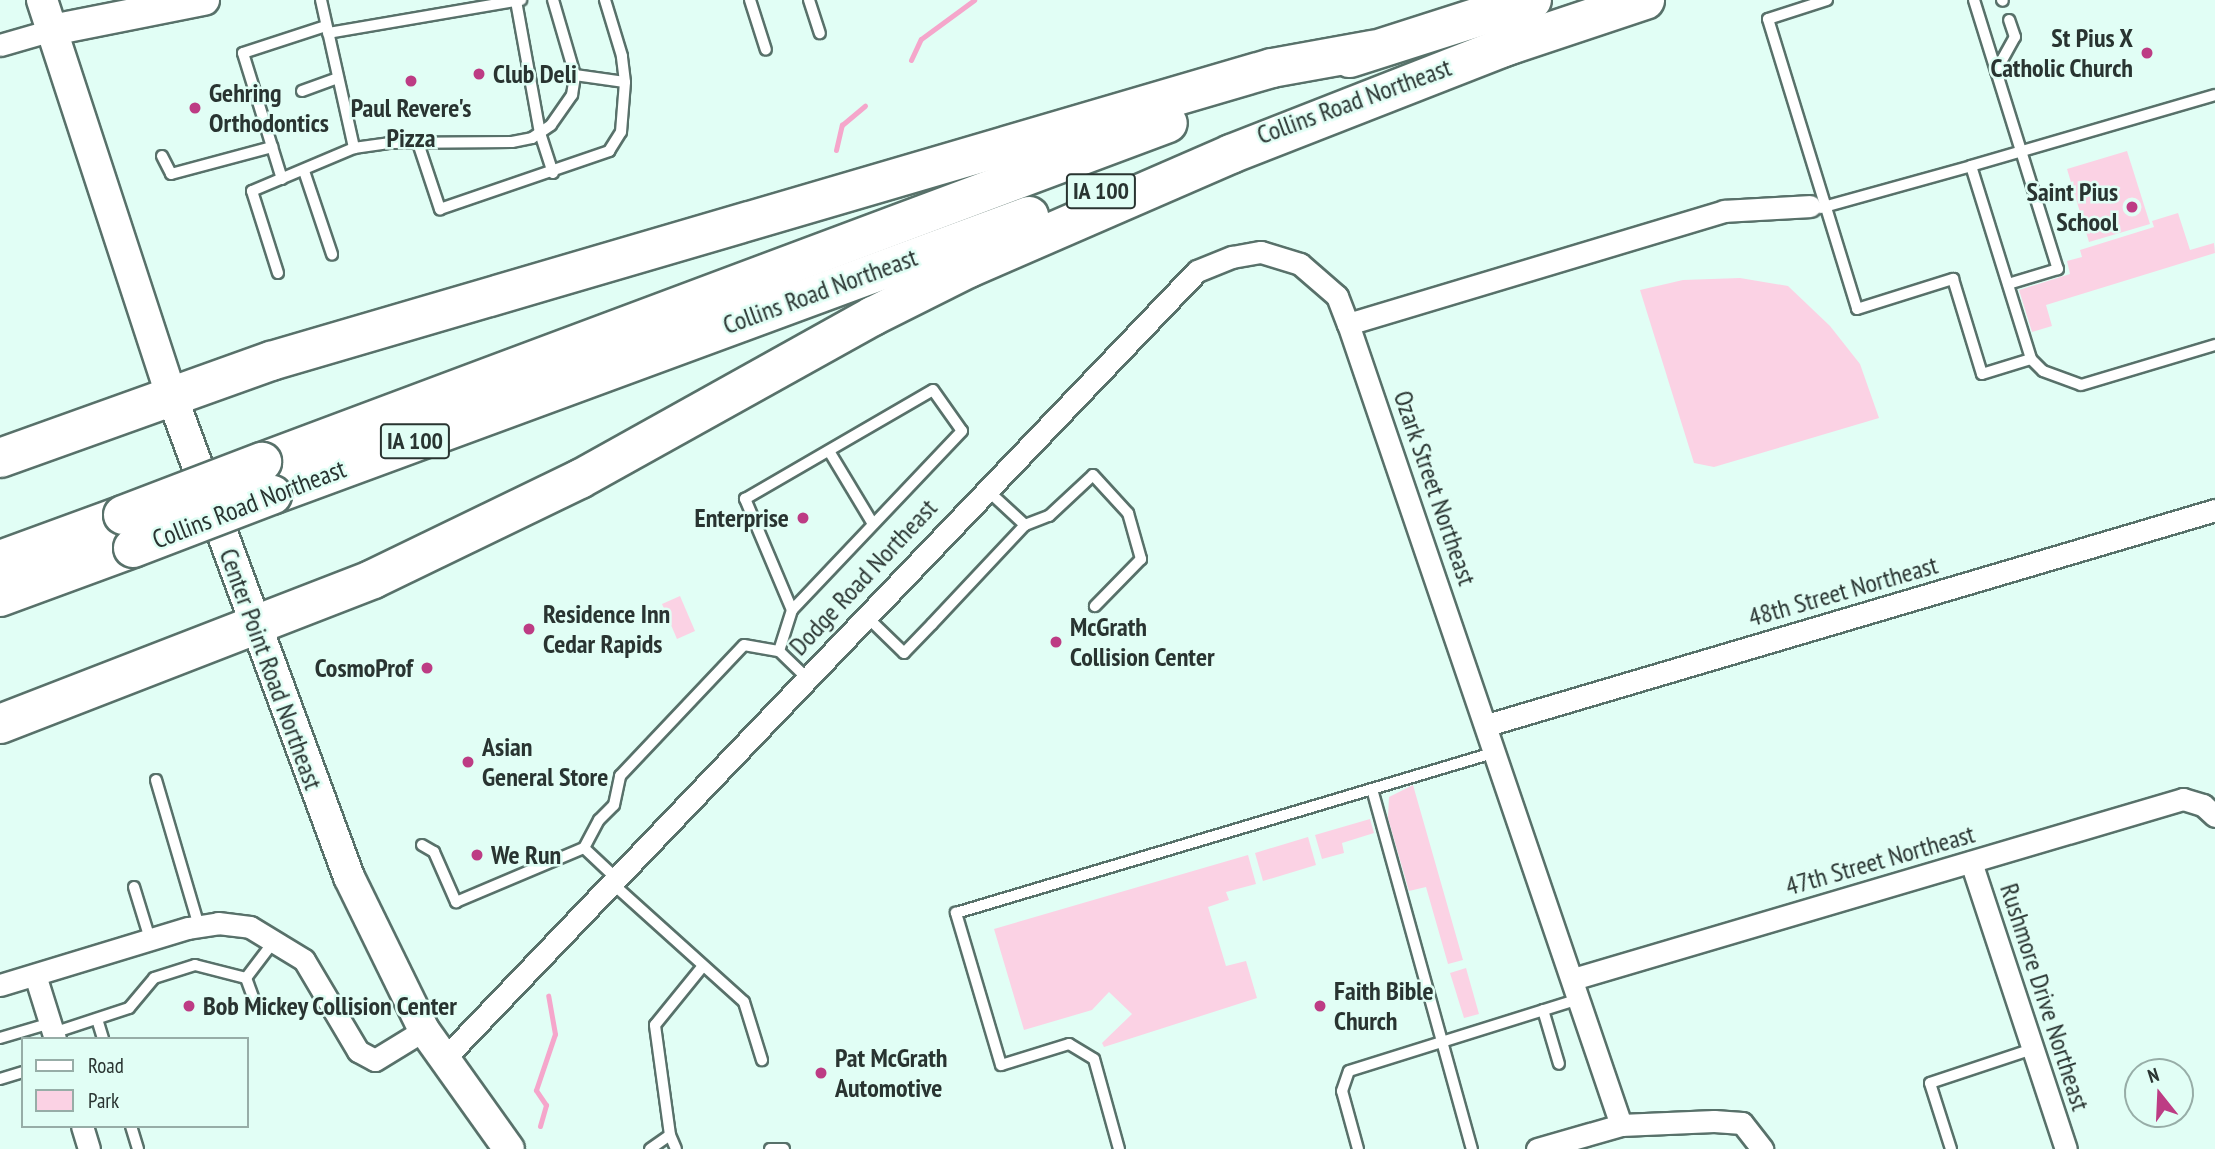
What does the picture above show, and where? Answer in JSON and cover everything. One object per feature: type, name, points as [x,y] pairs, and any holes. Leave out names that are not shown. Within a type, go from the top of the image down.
[{"type":"highway","name":"Collins Road Northeast","points":[[0,597],[128,531],[1372,50],[1532,0]]},
{"type":"highway","name":"Collins Road Northeast","points":[[267,478],[805,296],[1520,41],[1645,0]]},
{"type":"highway","points":[[0,724],[255,629],[373,579],[580,479],[873,316],[1040,235],[1520,41]]},
{"type":"highway","points":[[0,458],[271,361],[1272,68],[1372,50]]},
{"type":"highway","name":"Collins Road Northeast","points":[[0,560],[128,531]]},
{"type":"main road","name":"Center Point Road Northeast","points":[[42,0],[172,397],[255,629],[349,877],[424,1030],[509,1149]]},
{"type":"main road","points":[[52,30],[204,0]]},
{"type":"street","points":[[0,45],[52,30]]},
{"type":"street","points":[[1348,324],[1724,211],[1818,208]]},
{"type":"street","name":"Dodge Road Northeast","points":[[443,1060],[615,882],[985,488],[1197,271],[1232,257],[1261,252],[1300,264],[1337,296],[1348,324]]},
{"type":"street","name":"Ozark Street Northeast","points":[[1348,324],[1487,725],[1621,1125]]},
{"type":"street","name":"48th Street Northeast","points":[[1487,725],[2215,510]]},
{"type":"street","name":"47th Street Northeast","points":[[1576,989],[1970,862],[2183,799],[2209,811]]},
{"type":"street","name":"Rushmore Drive Northeast","points":[[1970,862],[2066,1149]]},
{"type":"street","points":[[0,985],[199,926],[250,928],[275,940],[303,960],[358,1051],[375,1060],[424,1030]]},
{"type":"street","points":[[35,975],[53,1032]]},
{"type":"street","points":[[1537,1149],[1621,1125],[1714,1122],[1742,1123],[1762,1149]]},
{"type":"street","points":[[83,1128],[89,1149]]},
{"type":"lane","points":[[321,0],[354,148]]},
{"type":"lane","points":[[282,179],[243,53],[327,29],[518,0],[540,133],[553,173]]},
{"type":"lane","points":[[278,273],[252,191],[354,148],[418,143],[512,142],[540,133],[565,111],[575,75],[552,0]]},
{"type":"lane","points":[[418,143],[440,209],[553,173],[609,151],[621,132],[625,82],[622,56],[605,0]]},
{"type":"lane","points":[[750,0],[765,50]]},
{"type":"lane","points":[[809,0],[820,33]]},
{"type":"lane","points":[[1828,0],[1768,19],[1818,208],[1857,309],[1953,279],[1982,373],[2031,359]]},
{"type":"lane","points":[[1974,0],[2058,269],[2008,284]]},
{"type":"lane","points":[[1996,71],[2015,37],[2009,20]]},
{"type":"lane","points":[[575,75],[625,82]]},
{"type":"lane","points":[[302,91],[337,78]]},
{"type":"lane","points":[[1818,208],[2215,95]]},
{"type":"lane","points":[[162,156],[171,174],[272,147]]},
{"type":"lane","points":[[1971,166],[2031,359],[2053,378],[2081,385],[2215,345]]},
{"type":"lane","points":[[304,171],[332,254]]},
{"type":"lane","points":[[779,651],[792,610],[962,431],[933,390],[745,499],[792,610]]},
{"type":"lane","points":[[829,451],[873,524]]},
{"type":"lane","points":[[866,616],[904,653],[1025,525],[1049,516],[1093,475],[1128,513],[1141,559],[1096,606]]},
{"type":"lane","points":[[985,488],[1025,525]]},
{"type":"lane","points":[[422,845],[434,852],[456,902],[584,848],[599,821],[614,805],[620,776],[744,645],[779,651],[807,678]]},
{"type":"lane","points":[[1119,1149],[1094,1059],[1069,1044],[1000,1065],[956,913],[1496,752]]},
{"type":"lane","points":[[156,780],[199,926]]},
{"type":"lane","points":[[1372,789],[1472,1149]]},
{"type":"lane","points":[[584,848],[615,882],[744,1002],[762,1060]]},
{"type":"lane","points":[[134,887],[150,939]]},
{"type":"lane","points":[[246,978],[275,940]]},
{"type":"lane","points":[[0,1038],[53,1032],[129,1009],[154,978],[195,965],[246,978]]},
{"type":"lane","points":[[676,1149],[670,1135],[655,1025],[703,966]]},
{"type":"lane","points":[[246,978],[254,1000]]},
{"type":"lane","points":[[1358,1149],[1342,1091],[1349,1071],[1543,1010],[1576,989]]},
{"type":"lane","points":[[1543,1010],[1559,1064]]},
{"type":"lane","points":[[97,1019],[102,1037]]},
{"type":"lane","points":[[1951,1149],[1930,1083],[2032,1049]]},
{"type":"lane","points":[[0,1079],[21,1073]]},
{"type":"lane","points":[[132,1128],[138,1149]]},
{"type":"lane","points":[[650,1149],[670,1135]]},
{"type":"lane","points":[[771,1149],[784,1149]]},
{"type":"green space","points":[[2127,151],[2150,224],[2089,242],[2067,169]]},
{"type":"green space","points":[[2178,213],[2190,250],[2214,243],[2215,253],[2046,305],[2052,326],[2032,332],[2019,290],[2070,274],[2067,261],[2082,257],[2080,250],[2154,227],[2152,221]]},
{"type":"green space","points":[[1740,278],[1788,286],[1830,326],[1860,364],[1879,418],[1714,467],[1694,463],[1640,290],[1683,280]]},
{"type":"green space","points":[[680,596],[695,631],[677,639],[662,604]]},
{"type":"green space","points":[[1413,785],[1463,960],[1448,964],[1426,887],[1409,891],[1388,818],[1389,797]]},
{"type":"green space","points":[[1370,819],[1374,833],[1342,843],[1344,853],[1322,859],[1315,835]]},
{"type":"green space","points":[[1308,837],[1316,865],[1263,881],[1255,853]]},
{"type":"green space","points":[[1248,855],[1256,884],[1226,892],[1229,900],[1208,907],[1226,966],[1246,961],[1257,998],[1104,1047],[1102,1043],[1132,1014],[1109,992],[1092,1010],[1024,1030],[994,929]]},
{"type":"green space","points":[[1466,968],[1479,1014],[1464,1018],[1450,973]]},
{"type":"waterway","points":[[911,60],[921,39],[974,0]]},
{"type":"waterway","points":[[836,150],[842,125],[865,106]]},
{"type":"waterway","points":[[540,1126],[546,1105],[536,1090],[555,1034],[548,996]]},
{"type":"place","name":"St Pius X Catholic Church","points":[[2147,53]]},
{"type":"place","name":"Club Deli","points":[[479,74]]},
{"type":"place","name":"Paul Revere's Pizza","points":[[411,81]]},
{"type":"place","name":"Gehring Orthodontics","points":[[195,108]]},
{"type":"place","name":"Saint Pius School","points":[[2132,207]]},
{"type":"place","name":"Enterprise","points":[[803,518]]},
{"type":"place","name":"Residence Inn Cedar Rapids","points":[[529,629]]},
{"type":"place","name":"McGrath Collision Center","points":[[1056,642]]},
{"type":"place","name":"CosmoProf","points":[[427,668]]},
{"type":"place","name":"Asian General Store","points":[[468,762]]},
{"type":"place","name":"We Run","points":[[477,855]]},
{"type":"place","name":"Bob Mickey Collision Center","points":[[189,1006]]},
{"type":"place","name":"Faith Bible Church","points":[[1320,1006]]},
{"type":"place","name":"Pat McGrath Automotive","points":[[821,1073]]}]
